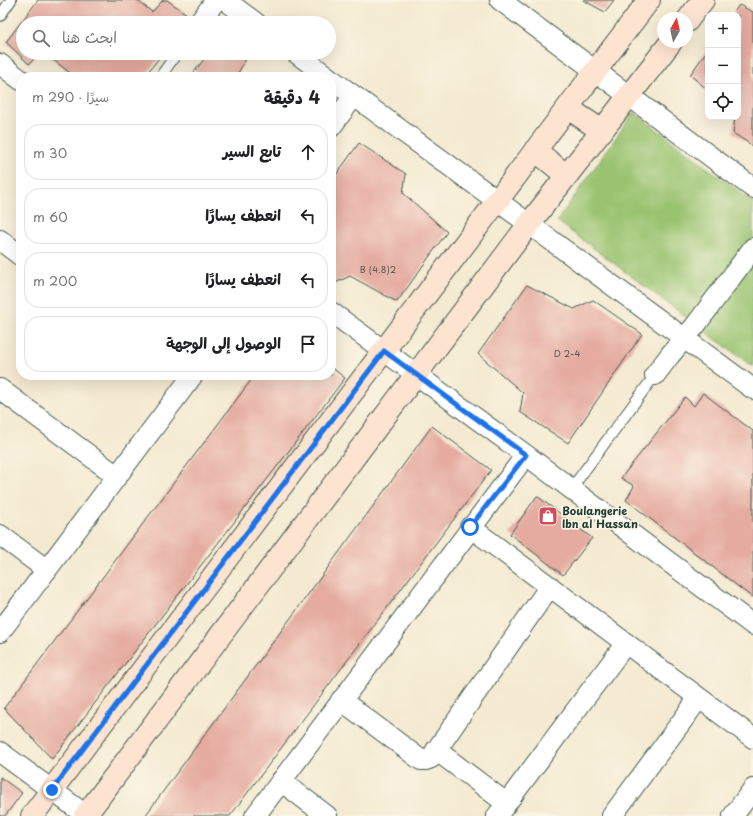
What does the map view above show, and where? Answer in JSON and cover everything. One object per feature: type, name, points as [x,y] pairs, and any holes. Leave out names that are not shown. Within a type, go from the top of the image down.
[{"type":"street","points":[[204,16],[216,0]]},
{"type":"street","points":[[225,0],[247,16]]},
{"type":"street","points":[[500,0],[753,188]]},
{"type":"street","points":[[32,816],[649,0]]},
{"type":"street","points":[[693,13],[703,0]]},
{"type":"street","points":[[0,752],[86,816],[415,374],[529,224],[666,48]]},
{"type":"street","points":[[305,60],[321,72]]},
{"type":"street","points":[[0,64],[16,76]]},
{"type":"street","points":[[336,83],[753,389]]},
{"type":"street","points":[[336,120],[354,96]]},
{"type":"street","points":[[568,108],[602,131]]},
{"type":"street","points":[[535,150],[567,176]]},
{"type":"street","points":[[0,240],[16,252]]},
{"type":"street","points":[[655,375],[695,326],[753,248]]},
{"type":"street","points":[[336,316],[571,488],[753,625]]},
{"type":"street","points":[[0,632],[117,476],[185,380]]},
{"type":"street","points":[[0,389],[117,476]]},
{"type":"street","points":[[255,816],[470,527],[526,455]]},
{"type":"street","points":[[470,527],[753,738]]},
{"type":"street","points":[[0,535],[47,570]]},
{"type":"street","points":[[341,700],[421,760],[431,758],[550,586]]},
{"type":"street","points":[[436,750],[501,810],[626,643]]},
{"type":"street","points":[[612,816],[699,698]]},
{"type":"street","points":[[281,781],[327,816]]},
{"type":"street","points":[[733,816],[753,789]]},
{"type":"lane","points":[[0,16],[11,0]]},
{"type":"lane","points":[[164,72],[173,60]]},
{"type":"lane","points":[[571,488],[655,375]]},
{"type":"green space","points":[[634,112],[753,202],[753,367],[557,221]]},
{"type":"building","points":[[38,0],[137,0],[152,12],[163,0],[167,0],[190,16],[26,16]]},
{"type":"building","points":[[583,0],[614,0],[605,12]]},
{"type":"building","points":[[739,5],[753,12],[753,146],[733,133],[735,120],[741,120],[741,12],[734,12]]},
{"type":"building","points":[[16,29],[16,52],[6,42]]},
{"type":"building","points":[[705,53],[705,88],[690,75]]},
{"type":"building","points":[[25,60],[33,60],[29,64]]},
{"type":"building","points":[[54,60],[157,60],[148,72],[69,72]]},
{"type":"building","points":[[203,60],[245,60],[239,72],[194,72]]},
{"type":"building","points":[[359,143],[406,174],[403,193],[447,232],[397,302],[350,276],[336,283],[336,175]]},
{"type":"building","points":[[527,285],[574,309],[593,300],[642,334],[568,443],[520,412],[523,393],[478,354]]},
{"type":"building","points":[[336,371],[345,378],[52,759],[4,708],[251,380],[336,380]]},
{"type":"building","points":[[703,393],[753,431],[753,598],[626,500],[634,486],[621,478],[685,397],[694,406]]},
{"type":"building","points":[[432,426],[491,470],[230,816],[145,816]]},
{"type":"building","points":[[537,496],[592,538],[563,575],[510,534]]},
{"type":"building","points":[[0,777],[22,793],[5,816],[0,816]]},
{"type":"place","name":"Boulangerie Ibn al Hassan","points":[[548,516]]},
{"type":"route","points":[[52,790],[384,351],[526,455],[470,527]]}]
